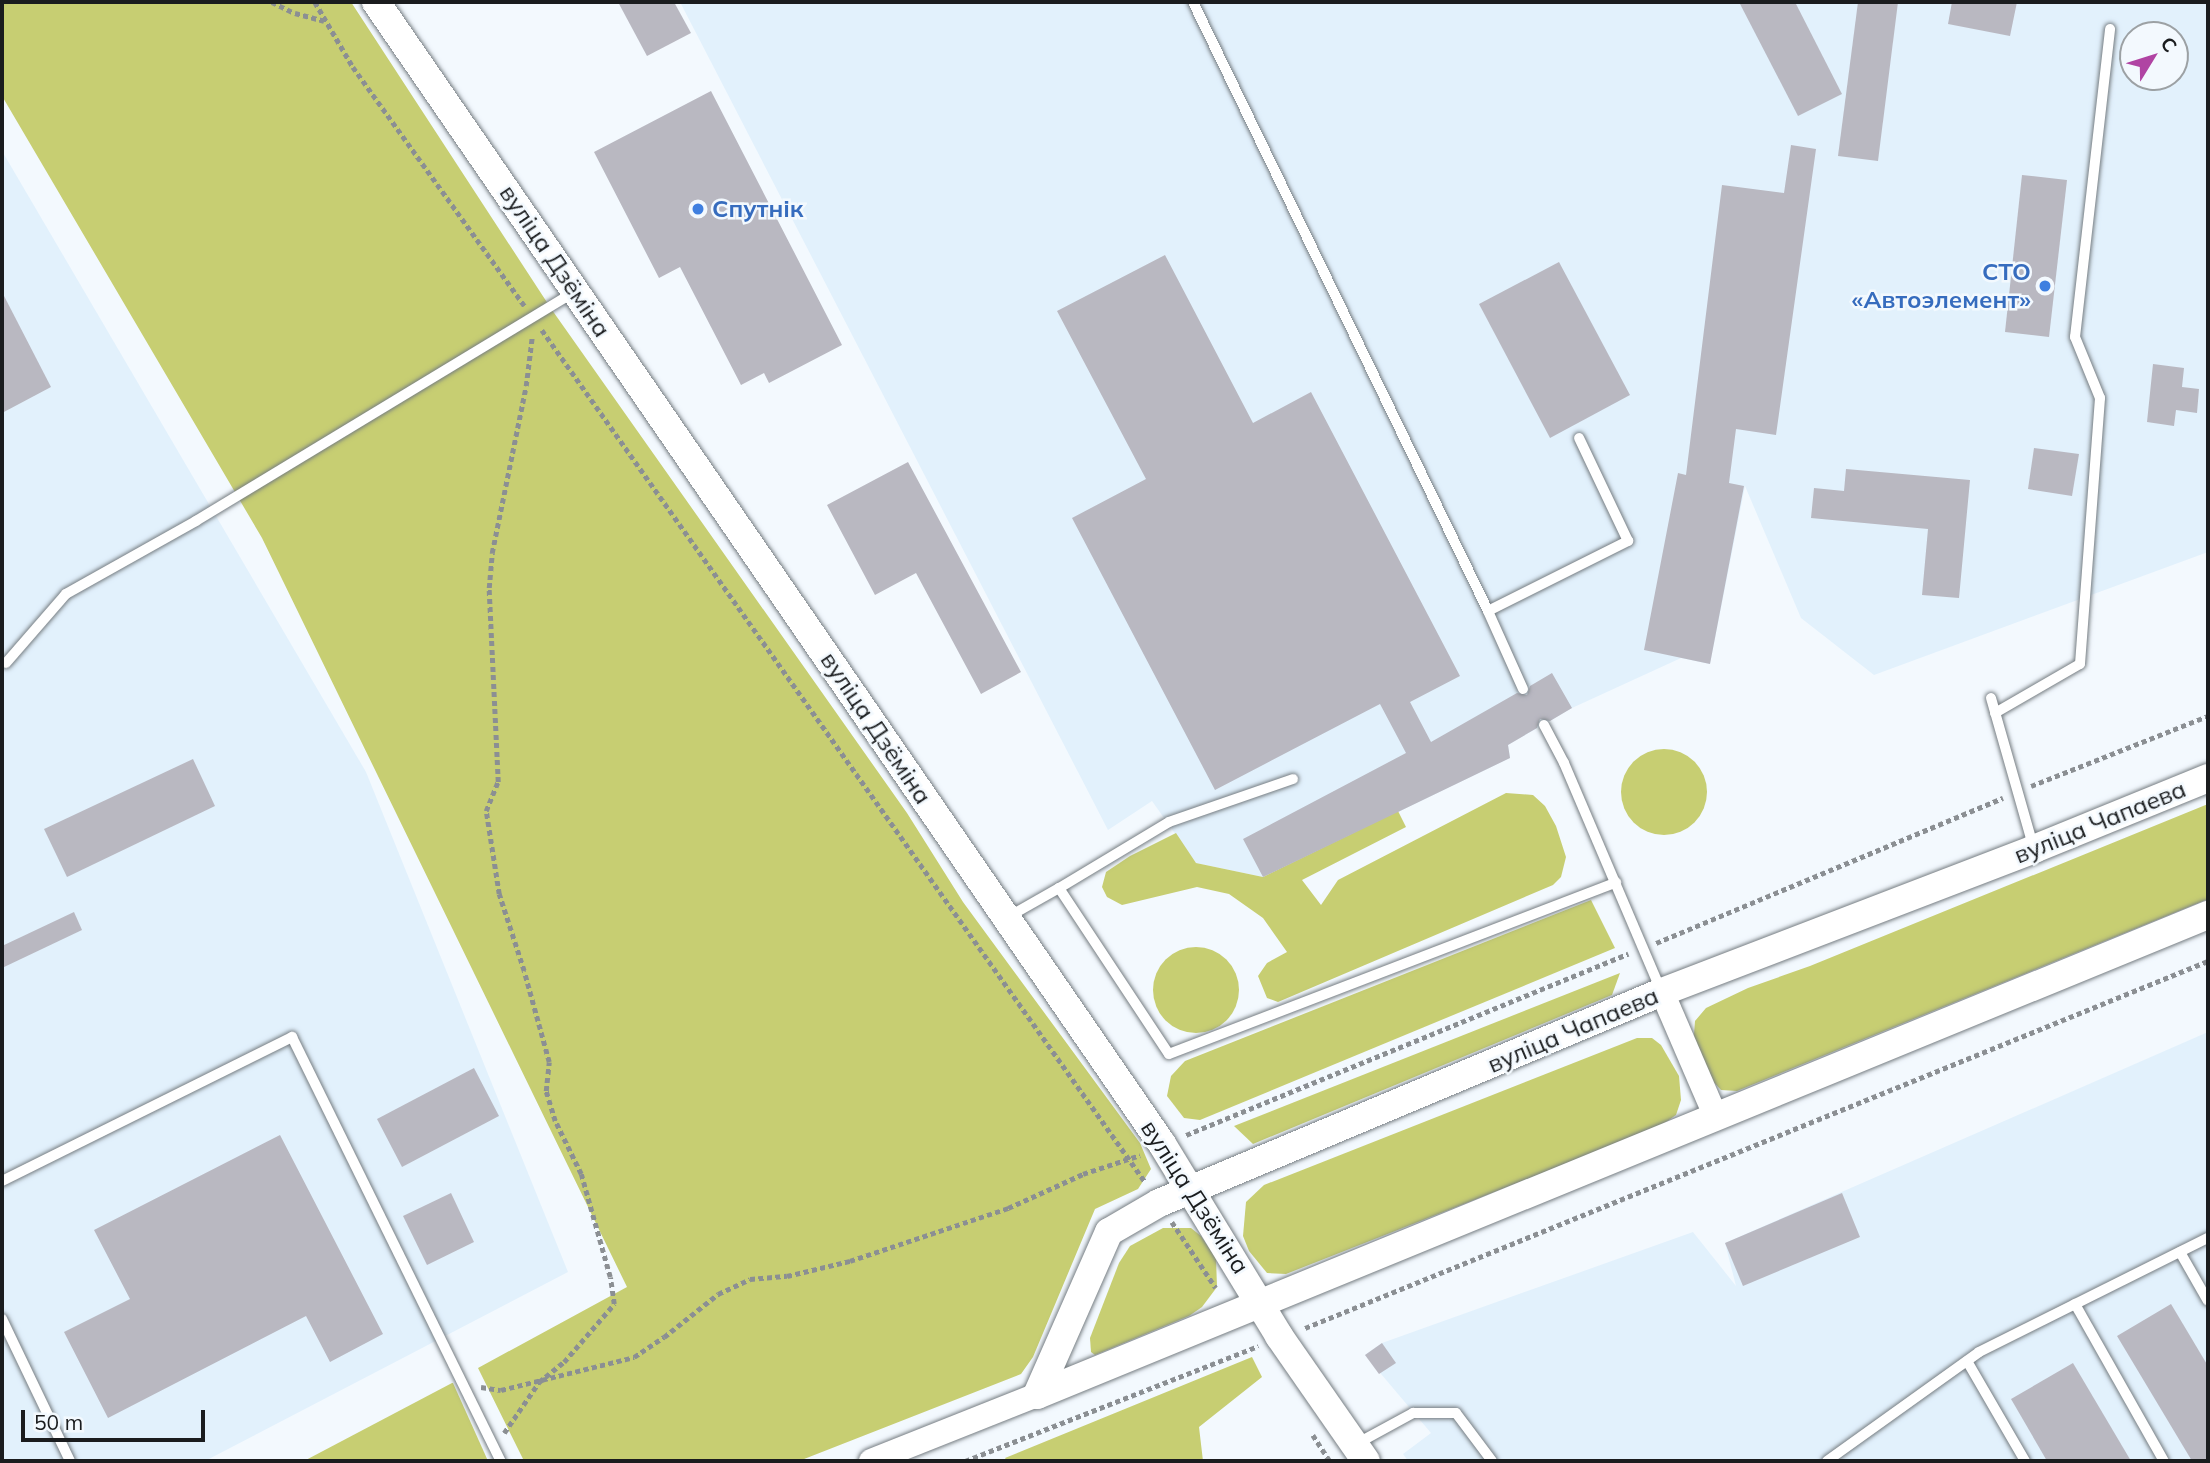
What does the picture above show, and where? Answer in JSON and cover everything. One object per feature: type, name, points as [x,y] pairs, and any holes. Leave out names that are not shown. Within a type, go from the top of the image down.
[{"type":"main road","name":"вуліца Дзёміна","points":[[376,2],[1192,1189],[1262,1304],[1268,1341],[1360,1453]]},
{"type":"main road","name":"вуліца Чапаева","points":[[1037,1395],[1110,1232],[1159,1203],[1662,992],[2034,849],[2208,778]]},
{"type":"main road","points":[[1037,1395],[2208,915]]},
{"type":"street","points":[[1662,992],[1715,1115]]},
{"type":"street","points":[[871,1461],[1037,1395]]},
{"type":"lane","points":[[1193,2],[1488,611],[1523,689]]},
{"type":"lane","points":[[1995,713],[2080,664],[2100,398],[2075,337],[2110,29]]},
{"type":"lane","points":[[6,663],[66,594],[196,521],[534,320],[576,291]]},
{"type":"lane","points":[[1488,611],[1629,541],[1579,438]]},
{"type":"lane","points":[[1991,698],[2034,849]]},
{"type":"lane","points":[[1544,725],[1564,763],[1662,992]]},
{"type":"lane","points":[[1007,917],[1169,822],[1293,779]]},
{"type":"lane","points":[[1059,888],[1169,1054],[1616,882]]},
{"type":"lane","points":[[2,1181],[292,1037],[502,1461]]},
{"type":"lane","points":[[1827,1461],[1966,1361],[2208,1238]]},
{"type":"lane","points":[[2180,1252],[2208,1301]]},
{"type":"lane","points":[[2075,1304],[2164,1461]]},
{"type":"lane","points":[[2,1320],[70,1461]]},
{"type":"lane","points":[[1966,1361],[2025,1461]]},
{"type":"lane","points":[[1360,1453],[1413,1413],[1456,1413],[1492,1461]]},
{"type":"path","points":[[272,2],[295,13],[325,21]]},
{"type":"path","points":[[315,2],[353,67],[1131,1160],[1234,1314],[1268,1341]]},
{"type":"path","points":[[494,1445],[527,1403],[539,1382],[564,1362],[614,1304],[610,1277],[581,1174],[555,1121],[546,1091],[549,1062],[499,894],[486,811],[498,782],[490,628],[492,553],[526,386],[534,320]]},
{"type":"path","points":[[473,1385],[501,1390],[634,1357],[718,1294],[750,1279],[787,1276],[850,1261],[1008,1208],[1083,1174],[1131,1160],[1162,1144],[2208,716]]},
{"type":"path","points":[[965,1461],[1309,1327],[2208,961]]},
{"type":"shaded area","points":[[680,2],[2208,2],[2208,552],[1874,675],[1801,618],[1745,486],[1710,664],[1681,658],[1572,708],[1508,745],[1510,758],[1263,877],[1196,863],[1152,801],[1108,830]]},
{"type":"shaded area","points":[[2,151],[366,772],[568,1272],[205,1461],[2,1461]]},
{"type":"shaded area","points":[[2208,1032],[2208,1461],[1408,1461],[1403,1454],[1431,1433],[1365,1355],[1382,1343],[1693,1232],[1736,1286],[1725,1243]]},
{"type":"green space","points":[[2,2],[351,2],[552,310],[907,813],[963,902],[1140,1143],[1151,1169],[1138,1189],[1095,1209],[1033,1357],[1021,1374],[799,1461],[524,1461],[478,1368],[627,1287],[262,538],[2,96]]},
{"type":"green space","points":[[1664,749],[1688,756],[1700,768],[1707,792],[1700,816],[1688,828],[1664,835],[1640,828],[1628,816],[1621,792],[1628,768],[1640,756]]},
{"type":"green space","points":[[1506,793],[1533,795],[1545,806],[1556,826],[1566,857],[1561,877],[1553,885],[1278,1002],[1267,998],[1258,976],[1267,963],[1287,952],[1263,918],[1229,894],[1197,887],[1122,905],[1107,897],[1102,887],[1106,872],[1130,856],[1176,833],[1196,863],[1263,877],[1398,811],[1406,827],[1302,880],[1321,905],[1338,880]]},
{"type":"green space","points":[[2208,804],[2208,899],[1737,1091],[1721,1090],[1709,1077],[1695,1047],[1694,1034],[1695,1021],[1706,1008],[1748,988],[1810,966]]},
{"type":"green space","points":[[1591,900],[1615,948],[1200,1120],[1184,1118],[1167,1096],[1171,1076],[1185,1061]]},
{"type":"green space","points":[[1196,947],[1220,954],[1232,966],[1239,990],[1232,1014],[1220,1026],[1196,1033],[1172,1026],[1160,1014],[1153,990],[1160,966],[1172,954]]},
{"type":"green space","points":[[1620,973],[1612,995],[1253,1144],[1234,1126]]},
{"type":"green space","points":[[1637,1038],[1652,1038],[1661,1045],[1679,1076],[1681,1100],[1676,1115],[1659,1127],[1286,1274],[1267,1273],[1249,1251],[1243,1236],[1246,1202],[1264,1185]]},
{"type":"green space","points":[[1163,1228],[1191,1228],[1201,1236],[1216,1258],[1217,1287],[1202,1307],[1189,1316],[1095,1355],[1091,1352],[1090,1338],[1119,1263],[1130,1246]]},
{"type":"green space","points":[[1252,1357],[1262,1377],[1199,1427],[1203,1461],[1007,1461],[1005,1458]]},
{"type":"green space","points":[[452,1383],[488,1461],[304,1461]]},
{"type":"building","points":[[618,2],[674,2],[691,33],[647,56]]},
{"type":"building","points":[[1739,2],[1795,2],[1842,94],[1798,116]]},
{"type":"building","points":[[1858,2],[1898,2],[1878,161],[1838,156]]},
{"type":"building","points":[[1952,2],[2017,2],[2010,36],[1948,24]]},
{"type":"building","name":"Спутнік","points":[[711,91],[842,345],[769,383],[764,373],[741,385],[680,267],[659,278],[594,152]]},
{"type":"building","points":[[1791,145],[1816,149],[1776,435],[1736,429],[1729,483],[1744,486],[1710,664],[1644,650],[1678,473],[1686,475],[1722,185],[1784,193]]},
{"type":"building","points":[[2022,175],[2067,180],[2049,337],[2005,332]]},
{"type":"building","points":[[1165,255],[1253,423],[1311,392],[1460,676],[1410,702],[1431,742],[1517,693],[1527,695],[1530,686],[1552,673],[1572,708],[1550,721],[1540,719],[1537,728],[1508,745],[1510,758],[1263,877],[1243,839],[1406,753],[1380,704],[1215,790],[1072,518],[1146,479],[1057,311]]},
{"type":"building","points":[[1559,262],[1630,395],[1550,438],[1479,304]]},
{"type":"building","points":[[2,292],[51,387],[2,413]]},
{"type":"building","points":[[2153,364],[2184,368],[2182,387],[2199,389],[2197,413],[2176,410],[2174,426],[2147,422]]},
{"type":"building","points":[[2034,448],[2079,454],[2072,496],[2028,489]]},
{"type":"building","points":[[908,462],[1021,672],[981,694],[916,573],[875,595],[827,505]]},
{"type":"building","points":[[1846,469],[1970,480],[1959,598],[1922,595],[1928,529],[1811,518],[1814,488],[1844,491]]},
{"type":"building","points":[[193,759],[215,806],[67,877],[44,829]]},
{"type":"building","points":[[74,912],[82,930],[2,968],[2,946]]},
{"type":"building","points":[[474,1068],[499,1116],[402,1167],[377,1119]]},
{"type":"building","points":[[280,1135],[383,1334],[330,1362],[306,1316],[108,1418],[64,1332],[130,1299],[94,1230]]},
{"type":"building","points":[[451,1193],[474,1242],[427,1265],[403,1216]]},
{"type":"building","points":[[1842,1193],[1860,1237],[1743,1286],[1725,1243]]},
{"type":"building","points":[[2171,1304],[2208,1366],[2208,1461],[2192,1461],[2117,1336]]},
{"type":"building","points":[[1382,1343],[1396,1363],[1379,1374],[1365,1355]]},
{"type":"building","points":[[2073,1363],[2131,1461],[2047,1461],[2011,1399]]},
{"type":"place","name":"Спутнік","points":[[698,209]]},
{"type":"place","name":"СТО «Автоэлемент»","points":[[2045,286]]}]
